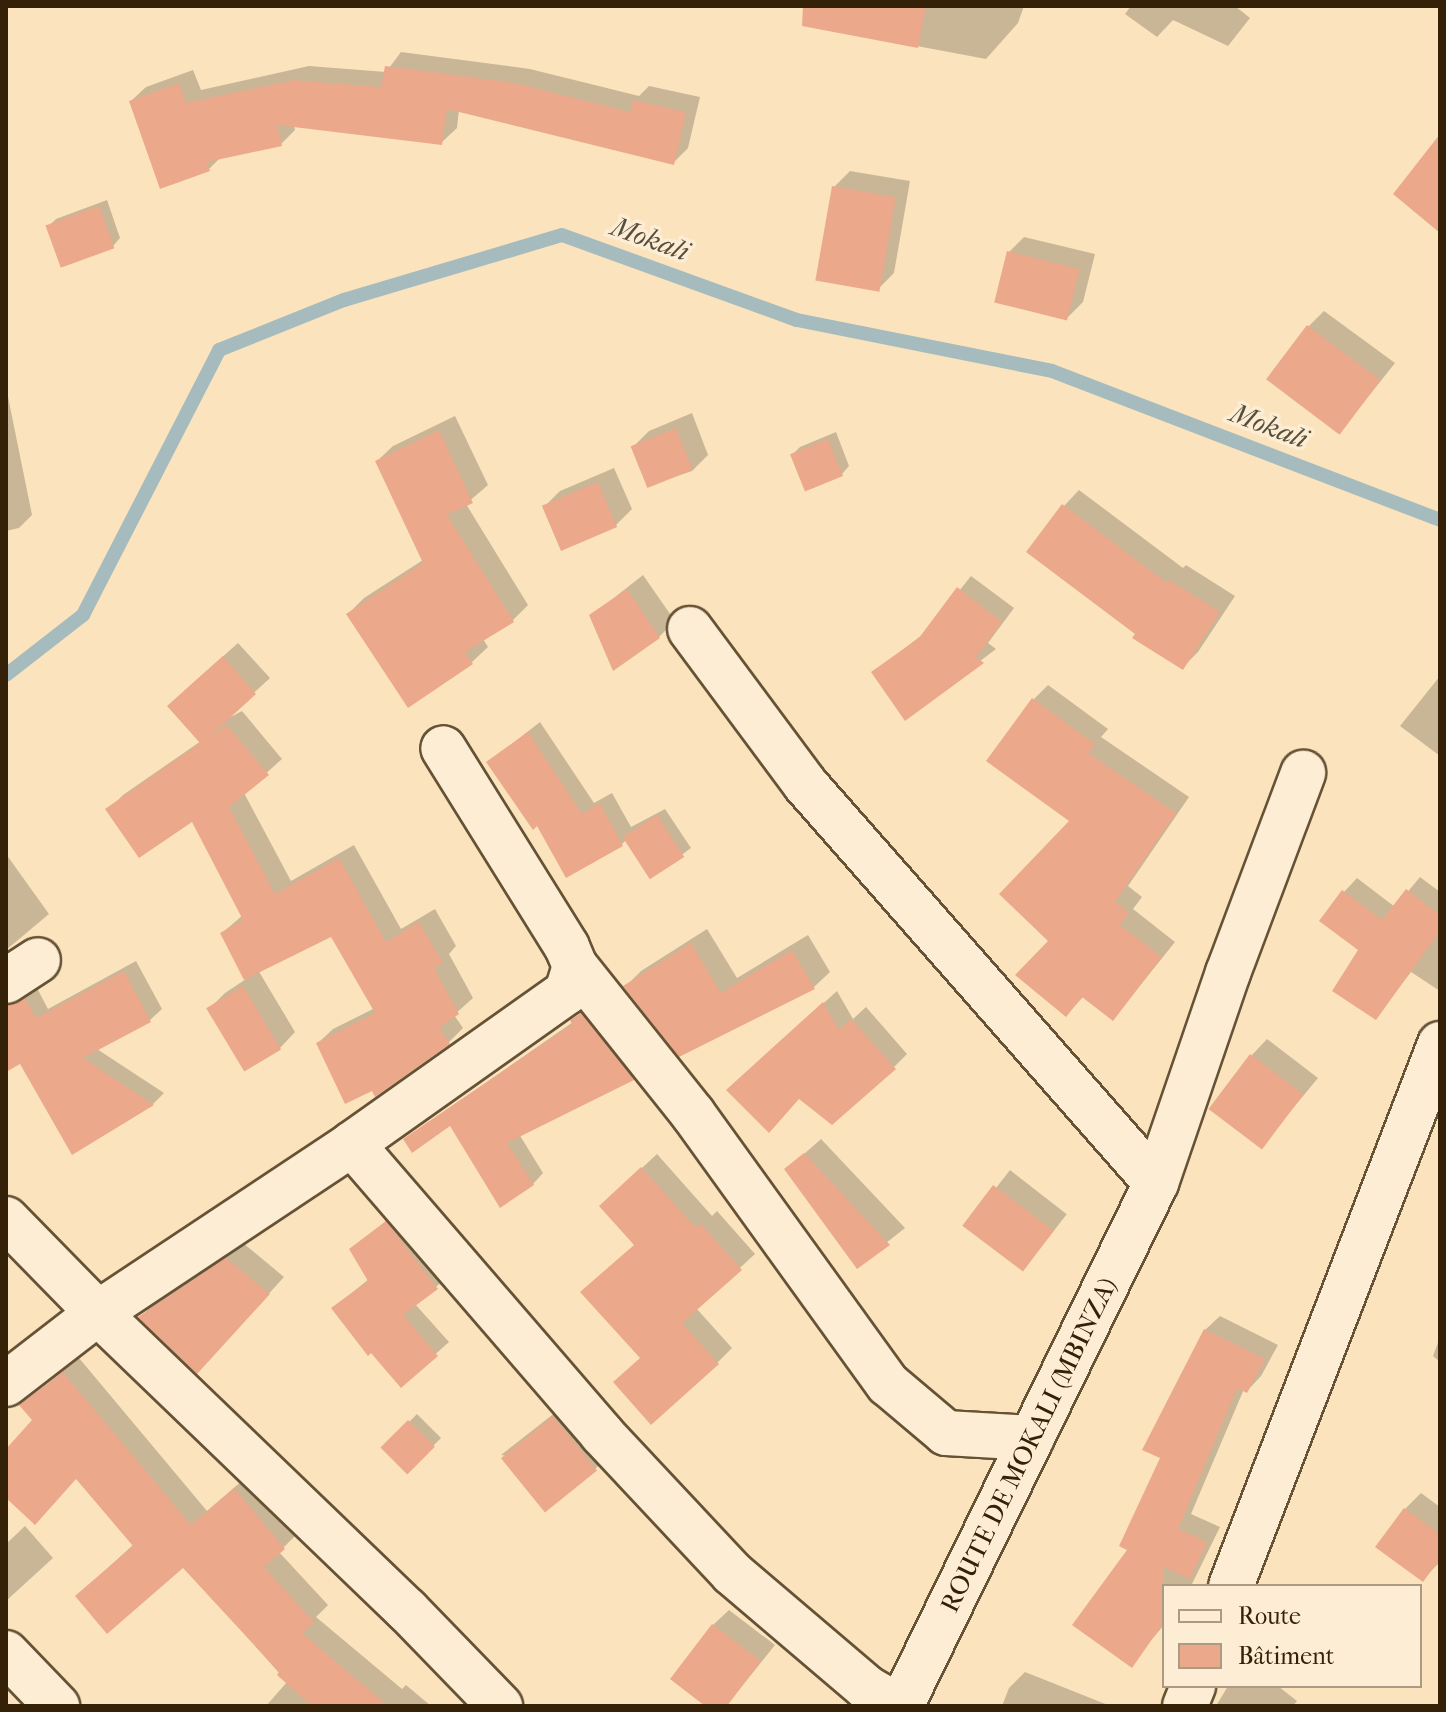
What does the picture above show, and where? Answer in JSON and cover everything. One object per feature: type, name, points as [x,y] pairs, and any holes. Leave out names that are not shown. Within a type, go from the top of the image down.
[{"type":"street","points":[[690,629],[805,784],[1156,1183]]},
{"type":"street","points":[[443,748],[575,966],[693,1114],[888,1384],[946,1433],[1032,1438]]},
{"type":"street","name":"ROUTE DE MOKALI (MBINZA)","points":[[900,1706],[1156,1183],[1228,973],[1303,773]]},
{"type":"street","points":[[6,1384],[98,1313],[352,1144],[567,992],[575,966]]},
{"type":"street","points":[[1232,1584],[1440,1044]]},
{"type":"street","points":[[352,1144],[602,1434],[732,1573],[867,1688],[900,1706]]},
{"type":"street","points":[[6,1219],[98,1313],[407,1610],[500,1706]]},
{"type":"street","points":[[6,1653],[57,1706]]},
{"type":"building","points":[[803,6],[926,6],[918,48],[802,26]]},
{"type":"building","points":[[385,66],[515,83],[630,112],[633,100],[686,112],[674,165],[447,109],[442,145],[277,125],[282,146],[207,162],[210,171],[160,189],[129,101],[179,83],[186,103],[293,80],[381,87]]},
{"type":"building","points":[[1440,134],[1440,233],[1393,194]]},
{"type":"building","points":[[832,186],[896,197],[879,292],[815,281]]},
{"type":"building","points":[[99,206],[114,248],[61,268],[45,225]]},
{"type":"building","points":[[1007,251],[1080,269],[1067,321],[994,302]]},
{"type":"building","points":[[1307,325],[1380,380],[1340,435],[1266,379]]},
{"type":"building","points":[[676,428],[693,470],[647,488],[631,446]]},
{"type":"building","points":[[439,430],[473,503],[447,515],[514,622],[465,652],[473,664],[408,708],[346,614],[423,563],[375,461]]},
{"type":"building","points":[[828,439],[843,476],[805,491],[790,454]]},
{"type":"building","points":[[598,482],[617,527],[561,551],[542,506]]},
{"type":"building","points":[[1062,504],[1167,583],[1169,580],[1220,612],[1183,670],[1132,638],[1135,634],[1026,552]]},
{"type":"building","points":[[957,587],[1002,622],[976,657],[984,663],[905,721],[871,672],[919,638]]},
{"type":"building","points":[[627,589],[660,638],[613,671],[589,615]]},
{"type":"building","points":[[223,656],[256,694],[209,737],[227,725],[269,775],[229,807],[275,894],[339,858],[386,942],[419,922],[443,963],[434,968],[459,1014],[439,1028],[450,1044],[375,1097],[372,1091],[345,1104],[316,1043],[375,1013],[331,937],[244,980],[220,933],[243,920],[192,822],[139,858],[105,809],[200,743],[167,706]]},
{"type":"building","points":[[1032,698],[1095,744],[1088,753],[1176,813],[1115,902],[1129,913],[1120,925],[1162,957],[1113,1021],[1082,997],[1066,1017],[1015,975],[1048,941],[999,894],[1069,821],[986,761]]},
{"type":"building","points":[[528,732],[582,814],[600,803],[623,846],[566,878],[537,826],[533,830],[486,762]]},
{"type":"building","points":[[657,815],[684,857],[650,879],[623,837]]},
{"type":"building","points":[[1406,889],[1440,915],[1440,931],[1376,1020],[1332,991],[1358,950],[1319,921],[1342,890],[1382,920]]},
{"type":"building","points":[[691,943],[721,993],[792,950],[815,989],[679,1057],[623,986]]},
{"type":"building","points":[[124,971],[151,1022],[83,1058],[154,1105],[72,1155],[20,1064],[6,1072],[6,1006],[25,998],[36,1018]]},
{"type":"building","points":[[243,986],[281,1049],[244,1072],[206,1008]]},
{"type":"building","points":[[823,1002],[839,1030],[851,1019],[896,1069],[832,1125],[799,1099],[769,1133],[726,1090]]},
{"type":"building","points":[[581,1013],[634,1080],[507,1143],[534,1185],[500,1208],[450,1126],[412,1153],[403,1139],[572,1024],[570,1020]]},
{"type":"building","points":[[1250,1054],[1304,1094],[1262,1149],[1208,1109]]},
{"type":"building","points":[[804,1153],[890,1245],[857,1269],[784,1169]]},
{"type":"building","points":[[641,1167],[696,1228],[701,1224],[742,1270],[682,1323],[719,1364],[651,1425],[613,1382],[640,1358],[580,1292],[634,1245],[599,1206]]},
{"type":"building","points":[[993,1185],[1054,1231],[1023,1271],[962,1226]]},
{"type":"building","points":[[386,1221],[438,1289],[403,1315],[438,1356],[401,1388],[371,1353],[368,1356],[331,1308],[368,1281],[349,1249]]},
{"type":"building","points":[[226,1258],[270,1294],[197,1374],[138,1317]]},
{"type":"building","points":[[1204,1329],[1265,1359],[1247,1393],[1237,1388],[1178,1529],[1207,1542],[1190,1579],[1164,1567],[1162,1625],[1132,1668],[1072,1625],[1127,1550],[1119,1546],[1160,1458],[1142,1450]]},
{"type":"building","points":[[63,1372],[191,1525],[234,1488],[285,1549],[264,1567],[314,1622],[302,1633],[388,1706],[312,1706],[277,1675],[279,1672],[183,1568],[107,1634],[75,1596],[133,1546],[76,1479],[35,1525],[6,1498],[6,1449],[32,1420],[19,1405]]},
{"type":"building","points":[[553,1416],[597,1470],[545,1513],[501,1458]]},
{"type":"building","points":[[408,1420],[435,1447],[407,1474],[380,1448]]},
{"type":"building","points":[[1404,1508],[1440,1534],[1440,1559],[1423,1582],[1375,1547]]},
{"type":"building","points":[[712,1624],[761,1661],[727,1706],[705,1706],[670,1679]]},
{"type":"waterway","name":"Mokali","points":[[6,675],[83,615],[219,350],[344,300],[562,235],[797,320],[1052,371],[1440,520]]}]
